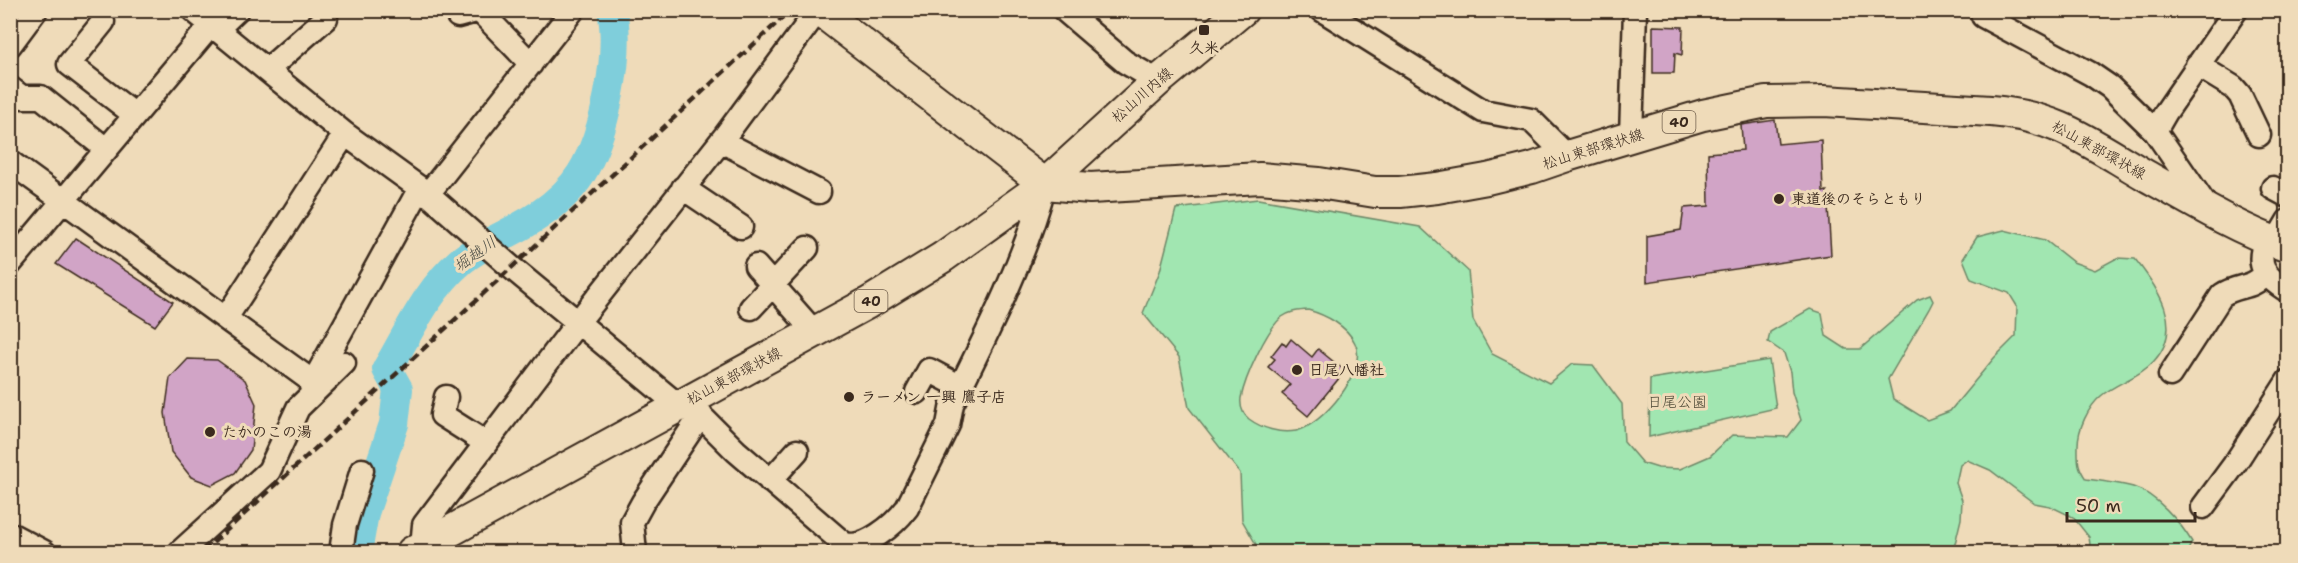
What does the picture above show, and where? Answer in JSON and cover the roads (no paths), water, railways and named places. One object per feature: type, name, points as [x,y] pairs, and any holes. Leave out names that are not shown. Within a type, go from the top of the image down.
[{"type":"main road","points":[[819,10],[1045,184]]},
{"type":"main road","name":"松山川内線","points":[[1045,184],[1158,81],[1243,10]]},
{"type":"main road","name":"松山東部環状線","points":[[417,550],[689,407],[868,303],[943,257],[1045,184],[1090,188],[1260,178],[1319,183],[1375,192],[1400,192],[1487,179],[1532,168],[1703,115],[1766,102],[1824,101],[2014,112],[2038,118],[2061,127],[2209,210],[2279,237]]},
{"type":"street","points":[[193,10],[345,134],[424,191],[578,322],[689,407],[848,549],[880,534],[907,508],[948,425],[952,404],[1015,273],[1038,212],[1045,184]]},
{"type":"street","points":[[10,264],[135,115],[214,27],[237,10]]},
{"type":"street","points":[[180,552],[269,471],[298,408],[424,191],[531,64],[573,10]]},
{"type":"street","points":[[417,550],[424,525],[578,322],[721,141],[819,10]]},
{"type":"street","points":[[1064,10],[1125,62],[1158,81]]},
{"type":"street","points":[[1322,10],[1483,111],[1531,120],[1567,156]]},
{"type":"street","points":[[1630,136],[1635,10]]},
{"type":"street","points":[[1981,10],[1983,16],[2091,74],[2110,87],[2155,131],[2209,210]]},
{"type":"street","points":[[2155,131],[2197,65],[2236,10]]},
{"type":"street","points":[[458,16],[480,11],[531,64]]},
{"type":"street","points":[[10,45],[28,13]]},
{"type":"street","points":[[267,70],[326,18]]},
{"type":"street","points":[[103,22],[69,64],[135,115]]},
{"type":"street","points":[[2197,65],[2233,87],[2240,95],[2259,135]]},
{"type":"street","points":[[10,88],[22,97],[40,97],[106,149]]},
{"type":"street","points":[[226,318],[345,134]]},
{"type":"street","points":[[721,141],[819,192]]},
{"type":"street","points":[[10,162],[313,382]]},
{"type":"street","points":[[683,188],[741,227]]},
{"type":"street","points":[[2279,237],[2261,252],[2261,264],[2266,274],[2288,291]]},
{"type":"street","points":[[751,308],[807,248]]},
{"type":"street","points":[[756,266],[815,333]]},
{"type":"street","points":[[2170,375],[2222,295],[2232,288],[2244,288],[2257,283],[2266,274]]},
{"type":"street","points":[[298,408],[344,363]]},
{"type":"street","points":[[917,392],[929,370],[961,387]]},
{"type":"street","points":[[2203,507],[2234,465],[2288,381]]},
{"type":"street","points":[[446,397],[442,415],[486,443]]},
{"type":"street","points":[[635,552],[632,522],[689,407]]},
{"type":"street","points":[[770,481],[797,451]]},
{"type":"street","points":[[341,552],[345,525],[362,470]]},
{"type":"street","points":[[10,534],[44,552]]},
{"type":"waterway","name":"堀越川","points":[[357,552],[364,513],[394,424],[398,389],[387,369],[428,298],[449,272],[470,254],[545,211],[568,191],[581,174],[590,158],[609,94],[614,49],[612,10]]},
{"type":"railway","points":[[203,552],[791,10]]},
{"type":"place","name":"久米","points":[[1204,30]]},
{"type":"place","name":"東道後のそらともり","points":[[1779,199]]},
{"type":"place","name":"日尾八幡社","points":[[1297,370]]},
{"type":"place","name":"ラーメン 一興 鷹子店","points":[[849,397]]},
{"type":"place","name":"たかのこの湯","points":[[210,432]]},
{"type":"park label","name":"日尾公園","points":[[1677,402]]}]
